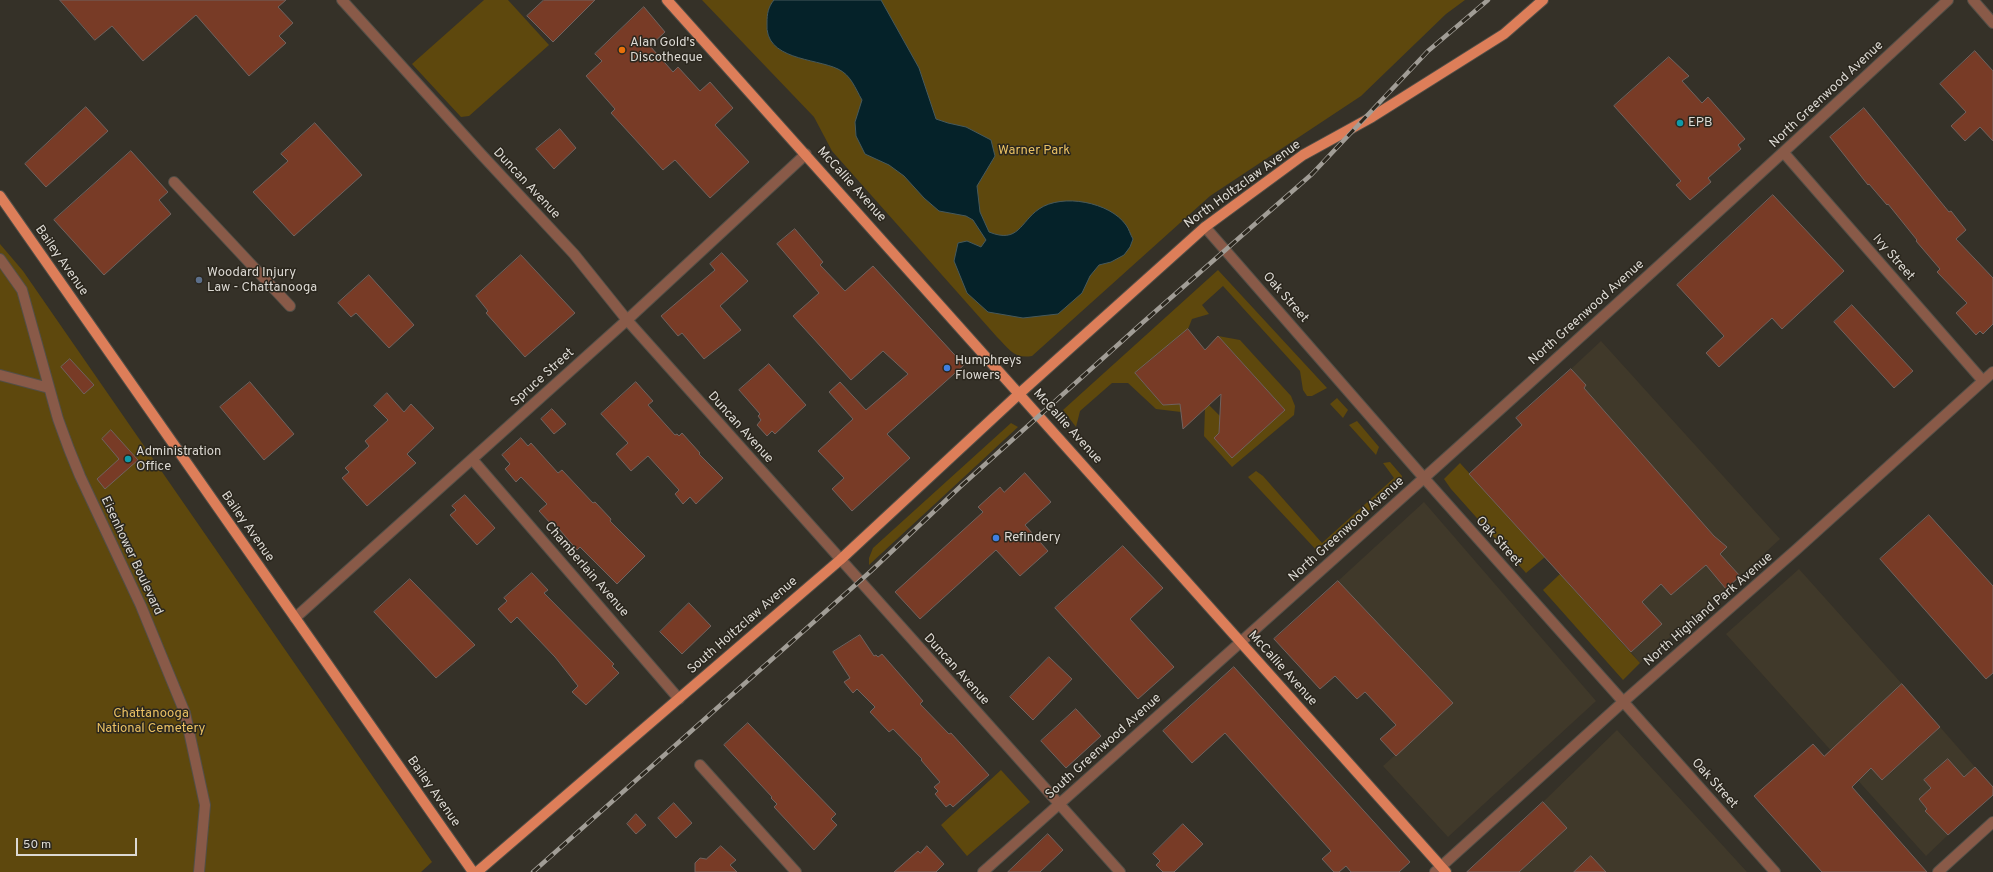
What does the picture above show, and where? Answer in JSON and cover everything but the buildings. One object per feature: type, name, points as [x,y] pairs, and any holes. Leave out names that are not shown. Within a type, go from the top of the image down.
[{"type":"main road","name":"McCallie Avenue","points":[[667,0],[1020,393],[1441,870]]},
{"type":"main road","name":"North Holtzclaw Avenue","points":[[1020,393],[1205,227],[1303,155],[1372,117],[1504,34],[1543,0]]},
{"type":"main road","name":"Bailey Avenue","points":[[0,196],[473,872]]},
{"type":"main road","name":"South Holtzclaw Avenue","points":[[477,872],[840,560],[1020,393]]},
{"type":"street","name":"Duncan Avenue","points":[[342,0],[481,154],[574,254],[627,320],[1120,872]]},
{"type":"street","name":"North Greenwood Avenue","points":[[1241,642],[1784,153],[1948,0]]},
{"type":"street","points":[[1973,0],[1993,23]]},
{"type":"street","name":"Ivy Street","points":[[1784,153],[1983,381]]},
{"type":"street","name":"Spruce Street","points":[[295,618],[627,320],[806,154]]},
{"type":"street","points":[[174,182],[290,306]]},
{"type":"street","name":"Oak Street","points":[[1205,227],[1424,478],[1775,872]]},
{"type":"street","name":"Eisenhower Boulevard","points":[[0,259],[22,290],[58,419],[80,476],[141,606],[185,712],[205,805],[199,872]]},
{"type":"street","name":"North Highland Park Avenue","points":[[1441,870],[1623,702],[1797,550],[1993,372]]},
{"type":"street","points":[[0,375],[49,388]]},
{"type":"street","name":"Chamberlain Avenue","points":[[472,459],[679,699]]},
{"type":"street","name":"South Greenwood Avenue","points":[[983,872],[1241,642]]},
{"type":"street","points":[[700,765],[796,872]]},
{"type":"street","points":[[1938,872],[1993,822]]},
{"type":"shaded area","points":[[1601,341],[1780,539],[1740,576],[1720,554],[1727,547],[1714,536],[1584,388],[1586,385],[1571,369]]},
{"type":"shaded area","points":[[1424,502],[1596,701],[1448,837],[1383,766],[1453,703],[1338,581]]},
{"type":"shaded area","points":[[1706,565],[1726,589],[1640,663],[1631,652],[1661,624],[1642,602],[1661,584],[1671,595]]},
{"type":"shaded area","points":[[1799,569],[1902,684],[1838,744],[1865,774],[1871,768],[1883,780],[1940,727],[1975,767],[1964,777],[1948,759],[1924,780],[1931,788],[1919,799],[1927,809],[1925,811],[1948,835],[1926,856],[1726,634]]},
{"type":"shaded area","points":[[1617,730],[1747,872],[1606,872],[1591,856],[1574,872],[1519,872],[1567,828],[1543,802]]},
{"type":"green space","points":[[484,0],[508,0],[549,45],[469,116],[461,117],[412,64]]},
{"type":"green space","name":"Warner Park","points":[[702,0],[1465,0],[1446,14],[1361,96],[1210,196],[1032,356],[1026,357],[1012,352],[997,337],[832,151],[814,117]]},
{"type":"green space","name":"Chattanooga National Cemetery","points":[[0,244],[23,271],[432,862],[421,872],[0,872]]},
{"type":"green space","points":[[1218,270],[1327,388],[1312,396],[1307,396],[1303,390],[1300,371],[1223,286],[1202,305],[1209,314],[1192,319],[1188,329],[1135,373],[1163,405],[1180,404],[1181,412],[1156,409],[1128,383],[1112,383],[1080,411],[1076,427],[1063,410]]},
{"type":"green space","points":[[1218,336],[1240,340],[1291,396],[1295,406],[1294,415],[1232,467],[1204,436],[1205,409],[1209,405],[1220,416],[1219,433],[1214,438],[1232,457],[1285,410]]},
{"type":"green space","points":[[1337,398],[1348,410],[1343,418],[1330,404]]},
{"type":"green space","points":[[1357,421],[1379,447],[1376,455],[1349,425]]},
{"type":"green space","points":[[1011,423],[1018,427],[869,565],[869,558],[873,548]]},
{"type":"green space","points":[[1390,462],[1402,476],[1402,481],[1320,554],[1248,477],[1256,471],[1263,476],[1322,543],[1394,478],[1383,463]]},
{"type":"green space","points":[[1460,463],[1545,557],[1526,573],[1451,489],[1444,479]]},
{"type":"green space","points":[[1560,574],[1640,663],[1623,680],[1543,590]]},
{"type":"green space","points":[[1001,770],[1030,802],[967,856],[941,825]]},
{"type":"water","points":[[774,0],[881,0],[919,68],[936,119],[966,127],[991,140],[995,156],[977,186],[980,212],[989,232],[999,235],[1013,233],[1039,209],[1049,204],[1072,201],[1085,202],[1098,206],[1119,217],[1127,227],[1133,239],[1130,247],[1124,255],[1111,262],[1099,265],[1090,276],[1082,293],[1058,314],[1023,318],[988,312],[967,293],[954,261],[958,243],[967,241],[981,247],[986,240],[973,220],[966,216],[939,211],[924,198],[904,176],[889,165],[865,154],[856,136],[855,122],[862,100],[852,82],[838,69],[793,56],[782,51],[774,44],[768,35],[767,17],[770,5]]},
{"type":"railway","points":[[533,872],[871,571],[961,486],[1141,324],[1312,174],[1428,51],[1488,0]]},
{"type":"place","name":"Alan Gold's Discotheque","points":[[622,50]]},
{"type":"place","name":"EPB","points":[[1680,123]]},
{"type":"place","name":"Woodard Injury Law - Chattanooga","points":[[199,280]]},
{"type":"place","name":"Humphreys Flowers","points":[[947,368]]},
{"type":"place","name":"Administration Office","points":[[128,459]]},
{"type":"place","name":"Refindery","points":[[996,538]]}]
